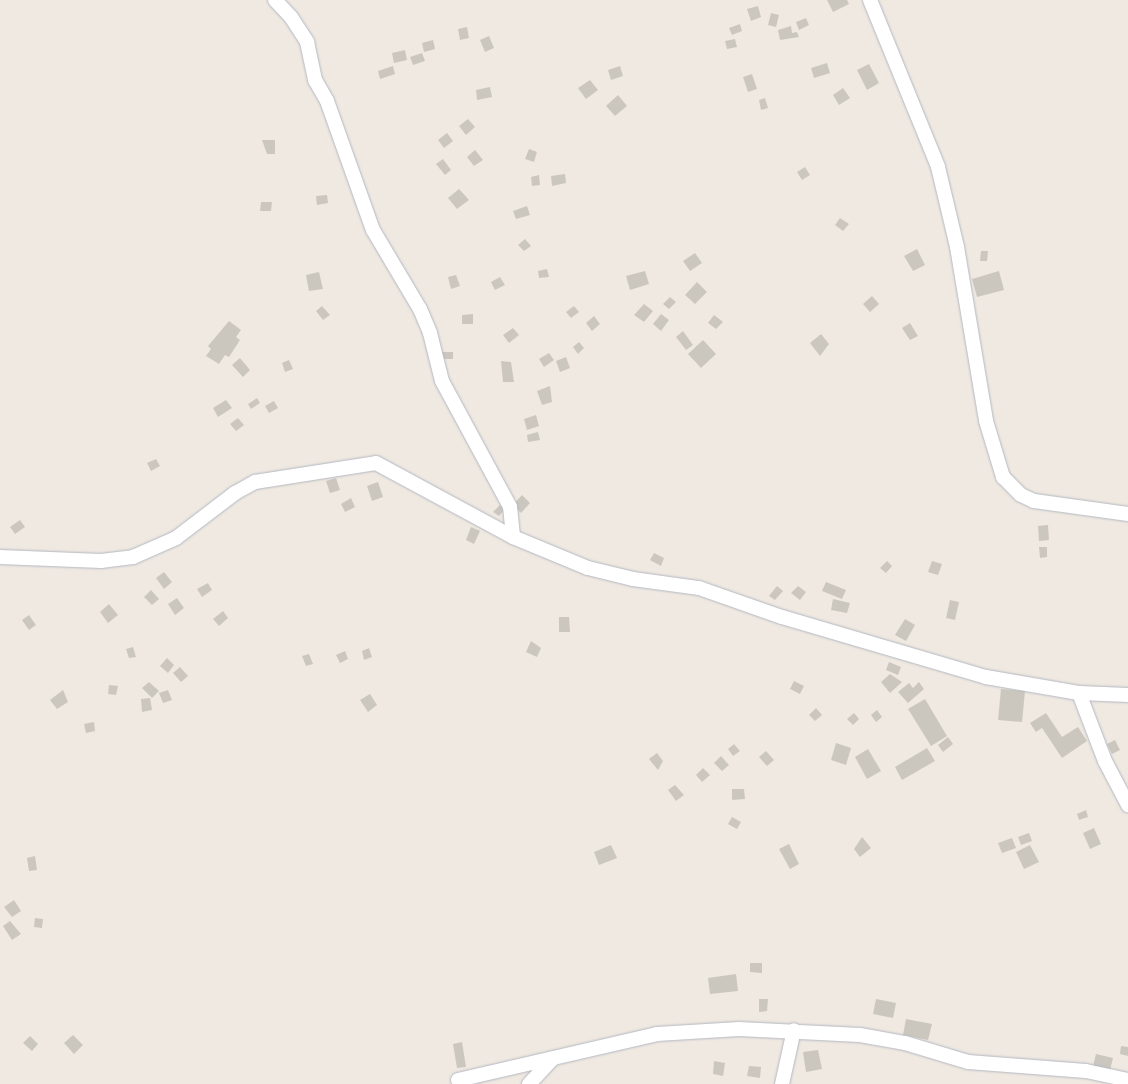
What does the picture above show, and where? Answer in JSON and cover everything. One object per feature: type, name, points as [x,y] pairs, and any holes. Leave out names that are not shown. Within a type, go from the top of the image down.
[{"type":"street","points":[[275,0],[291,17],[307,42],[315,80],[327,101],[370,223],[420,309],[430,333],[442,381],[510,506],[513,537]]},
{"type":"street","points":[[870,0],[938,167],[957,247],[986,421],[1003,477],[1020,495],[1034,501],[1128,514]]},
{"type":"street","points":[[0,557],[88,561],[133,557],[176,538],[235,493],[255,482],[367,462],[376,463],[513,537],[603,572],[693,586],[962,671],[1079,693],[1128,695]]},
{"type":"street","points":[[1079,693],[1105,761],[1128,805]]},
{"type":"street","points":[[782,1084],[794,1030]]},
{"type":"street","points":[[458,1080],[671,1032],[794,1030],[887,1040],[968,1062],[1086,1071],[1128,1080]]},
{"type":"street","points":[[529,1084],[553,1058]]},
{"type":"building","points":[[827,0],[847,0],[849,4],[833,12]]},
{"type":"building","points":[[758,6],[761,17],[751,21],[747,9]]},
{"type":"building","points":[[771,13],[779,15],[776,27],[768,25]]},
{"type":"building","points":[[806,18],[809,25],[799,30],[796,22]]},
{"type":"building","points":[[740,24],[742,31],[732,35],[729,28]]},
{"type":"building","points":[[791,26],[792,33],[797,32],[799,37],[780,40],[778,30]]},
{"type":"building","points":[[467,27],[469,38],[460,40],[458,29]]},
{"type":"building","points":[[489,36],[494,48],[485,52],[480,40]]},
{"type":"building","points":[[735,39],[737,47],[727,49],[725,41]]},
{"type":"building","points":[[433,40],[435,49],[424,52],[422,43]]},
{"type":"building","points":[[405,50],[407,60],[394,63],[392,53]]},
{"type":"building","points":[[422,53],[425,61],[413,65],[410,57]]},
{"type":"building","points":[[827,63],[830,73],[814,78],[811,68]]},
{"type":"building","points":[[869,64],[879,83],[867,90],[857,70]]},
{"type":"building","points":[[393,66],[395,74],[380,79],[378,71]]},
{"type":"building","points":[[620,66],[623,76],[611,80],[608,70]]},
{"type":"building","points":[[752,74],[757,89],[748,92],[743,77]]},
{"type":"building","points":[[590,80],[598,90],[586,99],[578,88]]},
{"type":"building","points":[[490,87],[492,97],[477,100],[476,90]]},
{"type":"building","points":[[843,88],[850,98],[839,105],[833,95]]},
{"type":"building","points":[[618,95],[627,106],[615,116],[606,106]]},
{"type":"building","points":[[765,98],[768,108],[761,110],[759,100]]},
{"type":"building","points":[[468,119],[475,127],[466,135],[459,126]]},
{"type":"building","points":[[447,133],[453,141],[444,148],[438,140]]},
{"type":"building","points":[[262,140],[275,140],[275,154],[267,154]]},
{"type":"building","points":[[529,149],[537,152],[534,162],[525,159]]},
{"type":"building","points":[[475,150],[483,160],[474,166],[467,157]]},
{"type":"building","points":[[443,159],[451,170],[445,175],[436,164]]},
{"type":"building","points":[[805,167],[810,175],[802,180],[797,172]]},
{"type":"building","points":[[565,174],[566,183],[552,186],[551,176]]},
{"type":"building","points":[[539,175],[540,185],[532,186],[531,177]]},
{"type":"building","points":[[459,189],[469,200],[457,209],[448,198]]},
{"type":"building","points":[[327,195],[328,203],[317,205],[316,196]]},
{"type":"building","points":[[261,202],[272,202],[271,211],[260,211]]},
{"type":"building","points":[[527,206],[530,215],[516,219],[513,211]]},
{"type":"building","points":[[840,218],[849,224],[843,231],[835,225]]},
{"type":"building","points":[[525,239],[531,246],[524,251],[518,245]]},
{"type":"building","points":[[917,249],[925,265],[913,271],[904,256]]},
{"type":"building","points":[[981,251],[988,251],[987,261],[980,261]]},
{"type":"building","points":[[695,253],[702,263],[690,271],[683,261]]},
{"type":"building","points":[[547,269],[549,277],[539,278],[538,271]]},
{"type":"building","points":[[645,271],[649,284],[630,290],[626,276]]},
{"type":"building","points":[[999,271],[1004,290],[977,297],[972,279]]},
{"type":"building","points":[[319,272],[323,289],[309,291],[306,275]]},
{"type":"building","points":[[456,275],[460,286],[451,289],[448,277]]},
{"type":"building","points":[[500,277],[505,285],[495,290],[491,282]]},
{"type":"building","points":[[697,282],[707,292],[695,304],[685,295]]},
{"type":"building","points":[[872,296],[879,304],[870,312],[863,304]]},
{"type":"building","points":[[670,297],[676,302],[669,309],[663,304]]},
{"type":"building","points":[[644,304],[653,311],[644,322],[634,315]]},
{"type":"building","points":[[322,306],[330,315],[323,320],[316,311]]},
{"type":"building","points":[[574,306],[579,312],[571,318],[566,312]]},
{"type":"building","points":[[473,314],[473,324],[462,324],[462,315]]},
{"type":"building","points":[[661,314],[669,320],[661,331],[653,324]]},
{"type":"building","points":[[714,315],[723,322],[716,329],[708,323]]},
{"type":"building","points":[[594,316],[600,324],[592,331],[586,323]]},
{"type":"building","points":[[229,321],[241,330],[236,337],[240,340],[229,357],[225,355],[219,364],[206,356],[211,349],[208,346]]},
{"type":"building","points":[[910,323],[918,336],[910,340],[902,328]]},
{"type":"building","points":[[513,328],[519,335],[509,343],[503,335]]},
{"type":"building","points":[[683,331],[693,345],[686,350],[676,337]]},
{"type":"building","points":[[821,334],[829,344],[820,356],[810,343]]},
{"type":"building","points":[[703,340],[716,354],[701,368],[688,354]]},
{"type":"building","points":[[579,342],[584,348],[578,354],[573,347]]},
{"type":"building","points":[[442,352],[453,352],[453,359],[442,359]]},
{"type":"building","points":[[549,353],[554,360],[544,367],[539,359]]},
{"type":"building","points":[[566,357],[570,368],[560,372],[556,361]]},
{"type":"building","points":[[240,358],[250,370],[243,377],[232,365]]},
{"type":"building","points":[[289,360],[293,369],[285,372],[282,363]]},
{"type":"building","points":[[501,361],[511,362],[514,382],[503,382]]},
{"type":"building","points":[[550,386],[552,402],[542,405],[537,391]]},
{"type":"building","points":[[257,398],[260,403],[251,409],[248,404]]},
{"type":"building","points":[[226,400],[232,408],[218,417],[213,408]]},
{"type":"building","points":[[274,401],[278,408],[269,413],[265,406]]},
{"type":"building","points":[[536,415],[539,426],[527,430],[524,419]]},
{"type":"building","points":[[238,418],[244,425],[236,431],[230,424]]},
{"type":"building","points":[[538,432],[540,440],[528,442],[527,435]]},
{"type":"building","points":[[156,459],[160,466],[151,471],[147,463]]},
{"type":"building","points":[[336,478],[340,490],[330,493],[326,481]]},
{"type":"building","points":[[378,482],[383,497],[372,501],[367,486]]},
{"type":"building","points":[[522,495],[530,503],[521,513],[513,505]]},
{"type":"building","points":[[351,498],[355,507],[345,512],[341,504]]},
{"type":"building","points":[[500,505],[505,509],[499,516],[493,512]]},
{"type":"building","points":[[20,520],[25,527],[15,534],[10,527]]},
{"type":"building","points":[[1048,525],[1049,540],[1039,541],[1038,526]]},
{"type":"building","points":[[471,527],[480,531],[474,544],[466,540]]},
{"type":"building","points":[[1039,547],[1047,547],[1047,557],[1040,558]]},
{"type":"building","points":[[654,553],[664,558],[661,566],[650,560]]},
{"type":"building","points":[[887,561],[892,566],[886,573],[880,568]]},
{"type":"building","points":[[932,561],[942,564],[938,575],[928,572]]},
{"type":"building","points":[[164,572],[172,582],[164,589],[156,578]]},
{"type":"building","points":[[826,582],[846,590],[842,599],[822,591]]},
{"type":"building","points":[[208,583],[212,590],[202,597],[197,589]]},
{"type":"building","points":[[777,586],[783,591],[775,600],[769,596]]},
{"type":"building","points":[[798,586],[806,592],[800,600],[791,593]]},
{"type":"building","points":[[151,590],[159,599],[152,605],[144,597]]},
{"type":"building","points":[[177,598],[184,608],[175,615],[168,604]]},
{"type":"building","points":[[833,599],[850,603],[847,613],[831,610]]},
{"type":"building","points":[[950,600],[959,602],[955,620],[946,618]]},
{"type":"building","points":[[109,604],[118,615],[108,623],[100,612]]},
{"type":"building","points":[[223,611],[228,618],[219,626],[213,619]]},
{"type":"building","points":[[29,615],[36,625],[29,630],[22,620]]},
{"type":"building","points":[[559,617],[569,617],[570,632],[559,632]]},
{"type":"building","points":[[905,619],[915,625],[906,641],[895,635]]},
{"type":"building","points":[[531,641],[541,648],[537,657],[526,652]]},
{"type":"building","points":[[133,647],[136,657],[129,658],[126,649]]},
{"type":"building","points":[[369,648],[372,657],[364,660],[362,651]]},
{"type":"building","points":[[345,651],[348,659],[340,663],[336,655]]},
{"type":"building","points":[[309,654],[313,664],[306,666],[302,656]]},
{"type":"building","points":[[167,658],[174,665],[168,673],[160,666]]},
{"type":"building","points":[[889,662],[901,667],[898,675],[886,670]]},
{"type":"building","points":[[180,667],[188,676],[181,682],[173,673]]},
{"type":"building","points":[[890,674],[902,682],[890,693],[881,682]]},
{"type":"building","points":[[794,681],[804,686],[800,694],[790,689]]},
{"type":"building","points":[[149,682],[159,691],[152,698],[142,688]]},
{"type":"building","points":[[919,682],[924,689],[908,703],[898,692],[909,683],[913,688]]},
{"type":"building","points":[[109,685],[118,686],[116,695],[108,694]]},
{"type":"building","points":[[1001,689],[1025,691],[1022,722],[998,720]]},
{"type":"building","points":[[63,690],[68,702],[57,709],[50,700]]},
{"type":"building","points":[[168,690],[172,700],[163,703],[159,693]]},
{"type":"building","points":[[370,694],[377,705],[368,712],[360,700]]},
{"type":"building","points":[[150,698],[152,710],[142,712],[141,699]]},
{"type":"building","points":[[925,699],[947,736],[931,746],[908,709]]},
{"type":"building","points":[[816,708],[822,715],[815,721],[809,715]]},
{"type":"building","points":[[877,710],[882,717],[876,722],[871,715]]},
{"type":"building","points":[[854,713],[859,719],[853,725],[847,719]]},
{"type":"building","points":[[1046,713],[1062,737],[1078,727],[1087,741],[1062,758],[1042,728],[1036,732],[1030,723]]},
{"type":"building","points":[[94,722],[95,731],[86,733],[84,724]]},
{"type":"building","points":[[948,737],[953,744],[943,752],[938,745]]},
{"type":"building","points":[[1115,740],[1120,750],[1112,754],[1107,744]]},
{"type":"building","points":[[836,743],[851,748],[846,765],[831,760]]},
{"type":"building","points":[[734,744],[740,751],[733,756],[728,749]]},
{"type":"building","points":[[927,748],[935,761],[902,780],[895,767]]},
{"type":"building","points":[[868,749],[881,771],[867,779],[855,757]]},
{"type":"building","points":[[766,751],[774,760],[767,766],[759,757]]},
{"type":"building","points":[[657,753],[663,761],[658,770],[649,759]]},
{"type":"building","points":[[721,756],[729,765],[722,771],[714,763]]},
{"type":"building","points":[[703,768],[710,775],[702,782],[696,775]]},
{"type":"building","points":[[675,785],[684,795],[676,801],[668,790]]},
{"type":"building","points":[[732,789],[744,789],[745,799],[732,800]]},
{"type":"building","points":[[1086,810],[1088,817],[1079,820],[1077,814]]},
{"type":"building","points":[[732,817],[741,822],[737,829],[728,824]]},
{"type":"building","points":[[1094,828],[1101,844],[1090,849],[1083,833]]},
{"type":"building","points":[[1029,833],[1032,841],[1021,845],[1018,837]]},
{"type":"building","points":[[862,837],[871,848],[860,857],[854,849]]},
{"type":"building","points":[[1012,838],[1016,848],[1002,853],[998,843]]},
{"type":"building","points":[[789,844],[799,864],[790,869],[779,849]]},
{"type":"building","points":[[611,845],[617,858],[599,865],[594,852]]},
{"type":"building","points":[[1030,845],[1039,862],[1024,869],[1016,852]]},
{"type":"building","points":[[35,856],[37,870],[29,871],[27,858]]},
{"type":"building","points":[[14,900],[21,911],[12,917],[4,907]]},
{"type":"building","points":[[35,918],[43,919],[42,928],[34,927]]},
{"type":"building","points":[[10,921],[21,934],[12,940],[3,926]]},
{"type":"building","points":[[750,963],[762,963],[762,973],[750,972]]},
{"type":"building","points":[[736,974],[738,991],[710,994],[708,978]]},
{"type":"building","points":[[759,999],[768,999],[767,1011],[759,1012]]},
{"type":"building","points":[[876,999],[896,1003],[893,1018],[873,1014]]},
{"type":"building","points":[[906,1019],[932,1024],[928,1040],[903,1035]]},
{"type":"building","points":[[73,1035],[83,1045],[74,1054],[64,1043]]},
{"type":"building","points":[[30,1036],[38,1044],[32,1051],[23,1043]]},
{"type":"building","points":[[462,1042],[466,1067],[457,1068],[453,1044]]},
{"type":"building","points":[[1121,1046],[1128,1047],[1128,1056],[1120,1054]]},
{"type":"building","points":[[818,1050],[822,1069],[806,1072],[803,1052]]},
{"type":"building","points":[[1096,1054],[1113,1058],[1110,1070],[1093,1066]]},
{"type":"building","points":[[714,1061],[725,1063],[723,1076],[713,1074]]},
{"type":"building","points":[[749,1066],[761,1067],[760,1078],[747,1076]]}]
